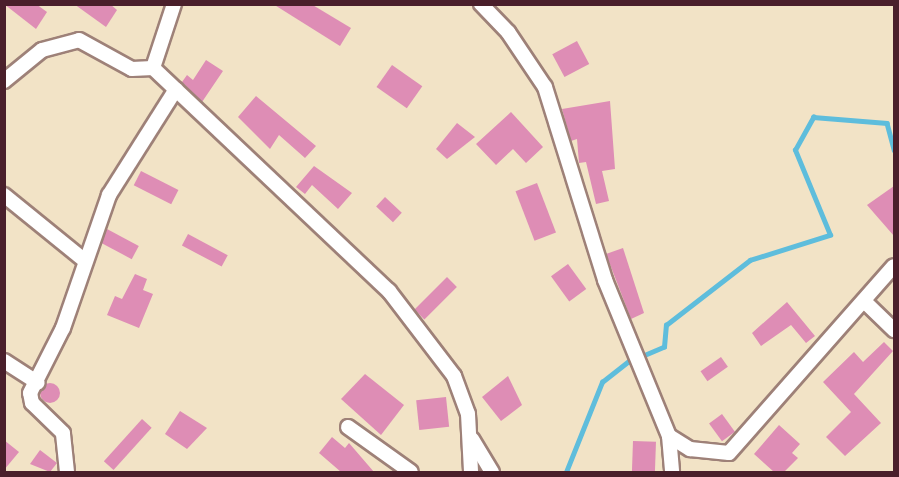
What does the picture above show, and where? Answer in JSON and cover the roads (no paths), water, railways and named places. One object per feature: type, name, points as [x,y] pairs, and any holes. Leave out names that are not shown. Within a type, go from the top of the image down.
[{"type":"street","points":[[153,68],[174,4]]},
{"type":"street","points":[[481,4],[508,32],[545,87],[605,280],[634,345],[669,436],[672,472]]},
{"type":"street","points":[[4,81],[42,50],[79,40],[132,69],[153,68],[389,291],[454,376],[472,440],[492,472]]},
{"type":"street","points":[[67,472],[63,433],[30,399],[109,195],[176,89]]},
{"type":"street","points":[[4,195],[84,260]]},
{"type":"street","points":[[669,436],[690,449],[729,453],[894,266]]},
{"type":"street","points":[[864,301],[894,330]]},
{"type":"street","points":[[4,361],[38,382]]},
{"type":"street","points":[[348,427],[411,472]]},
{"type":"street","points":[[471,472],[472,440]]},
{"type":"waterway","points":[[566,472],[602,382],[628,362],[664,347],[666,325],[750,260],[830,235],[795,150],[813,117],[887,123],[894,150]]}]
